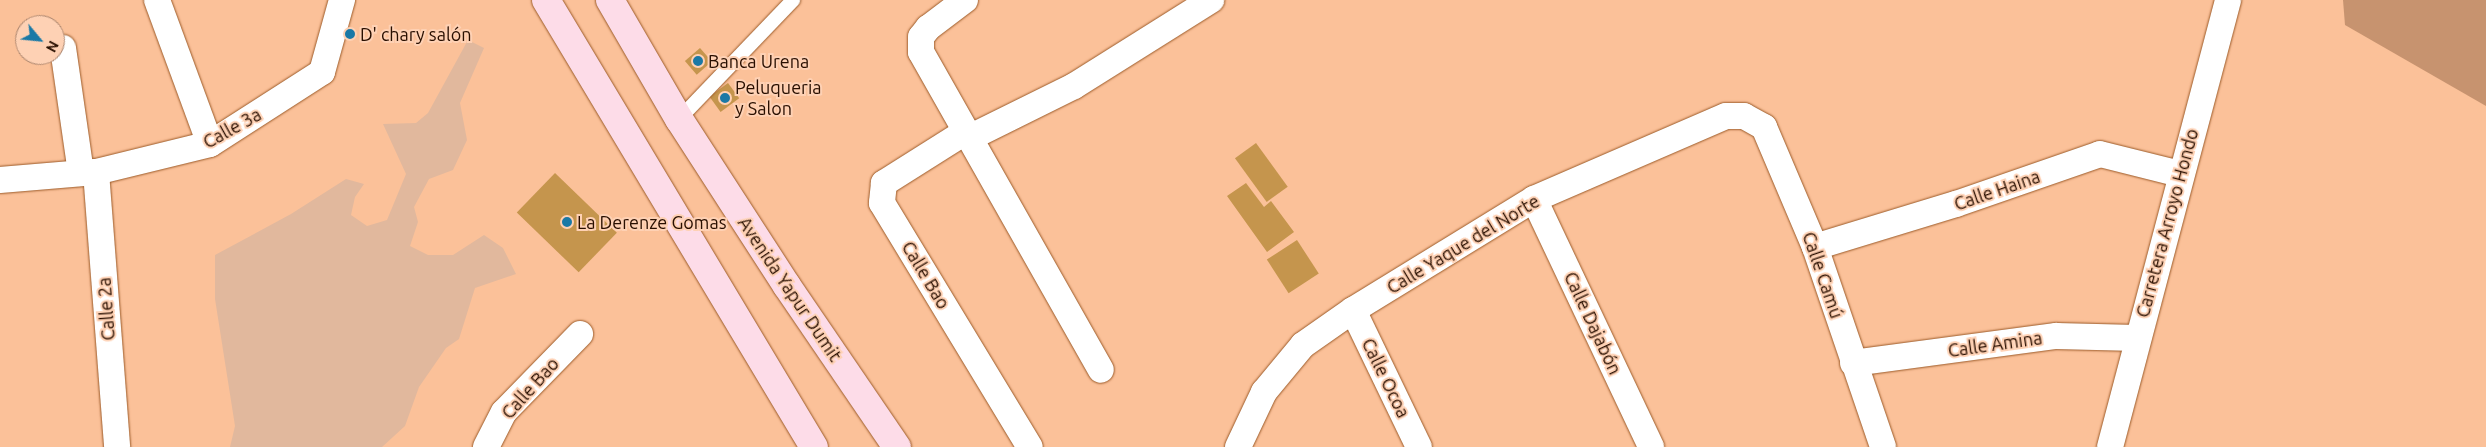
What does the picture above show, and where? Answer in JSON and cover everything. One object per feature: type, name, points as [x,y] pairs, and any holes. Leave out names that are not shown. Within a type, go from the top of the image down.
[{"type":"main road","points":[[546,0],[814,447]]},
{"type":"main road","name":"Avenida Yapur Dumit","points":[[617,5],[679,119],[787,286],[897,447]]},
{"type":"street","points":[[157,0],[210,144]]},
{"type":"street","name":"Calle 3a","points":[[0,180],[88,173],[210,144],[322,72],[342,0]]},
{"type":"street","points":[[965,0],[928,28],[921,37],[921,52],[1101,370]]},
{"type":"street","points":[[967,135],[1074,86],[1211,0]]},
{"type":"street","name":"Carretera Arroyo Hondo","points":[[2110,447],[2180,174],[2228,0]]},
{"type":"street","name":"Calle 2a","points":[[65,58],[88,173],[116,447]]},
{"type":"street","name":"Calle Yaque del Norte","points":[[1238,447],[1264,392],[1303,344],[1353,310],[1534,199],[1726,116],[1744,116]]},
{"type":"street","name":"Calle Camú","points":[[1744,116],[1764,127],[1815,247],[1883,447]]},
{"type":"street","name":"Calle Bao","points":[[967,135],[884,183],[882,202],[1030,447]]},
{"type":"street","name":"Calle Haina","points":[[1815,247],[1956,204],[2100,154],[2180,174]]},
{"type":"street","name":"Calle Dajabón","points":[[1534,199],[1651,447]]},
{"type":"street","name":"Calle Ocoa","points":[[1353,310],[1420,447]]},
{"type":"street","name":"Calle Bao","points":[[486,447],[504,412],[580,334]]},
{"type":"street","name":"Calle Amina","points":[[1853,363],[2056,336],[2137,338]]},
{"type":"lane","points":[[679,119],[793,0]]},
{"type":"shaded area","points":[[2343,0],[2486,0],[2486,106],[2345,25]]},
{"type":"shaded area","points":[[468,40],[484,48],[460,103],[467,140],[453,170],[429,179],[414,207],[418,222],[410,246],[428,255],[453,255],[484,235],[503,248],[516,274],[475,288],[459,339],[446,348],[419,387],[405,426],[382,447],[230,447],[235,426],[215,299],[215,255],[291,214],[346,179],[364,184],[355,197],[351,215],[367,226],[387,220],[406,174],[383,124],[416,123],[428,113]]},
{"type":"building","name":"Banca Urena","points":[[700,48],[712,62],[697,75],[685,61]]},
{"type":"building","name":"Peluqueria y Salon","points":[[728,83],[739,98],[721,112],[709,97]]},
{"type":"building","points":[[1256,143],[1288,187],[1267,202],[1235,158]]},
{"type":"building","name":"La Derenze Gomas","points":[[555,173],[617,233],[579,272],[517,213]]},
{"type":"building","points":[[1246,183],[1264,207],[1271,201],[1294,232],[1267,252],[1227,196]]},
{"type":"building","points":[[1297,240],[1319,274],[1289,293],[1267,260]]},
{"type":"place","name":"D' chary salón","points":[[350,34]]},
{"type":"place","name":"Banca Urena","points":[[698,61]]},
{"type":"place","name":"Peluqueria y Salon","points":[[725,98]]},
{"type":"place","name":"La Derenze Gomas","points":[[567,222]]}]
